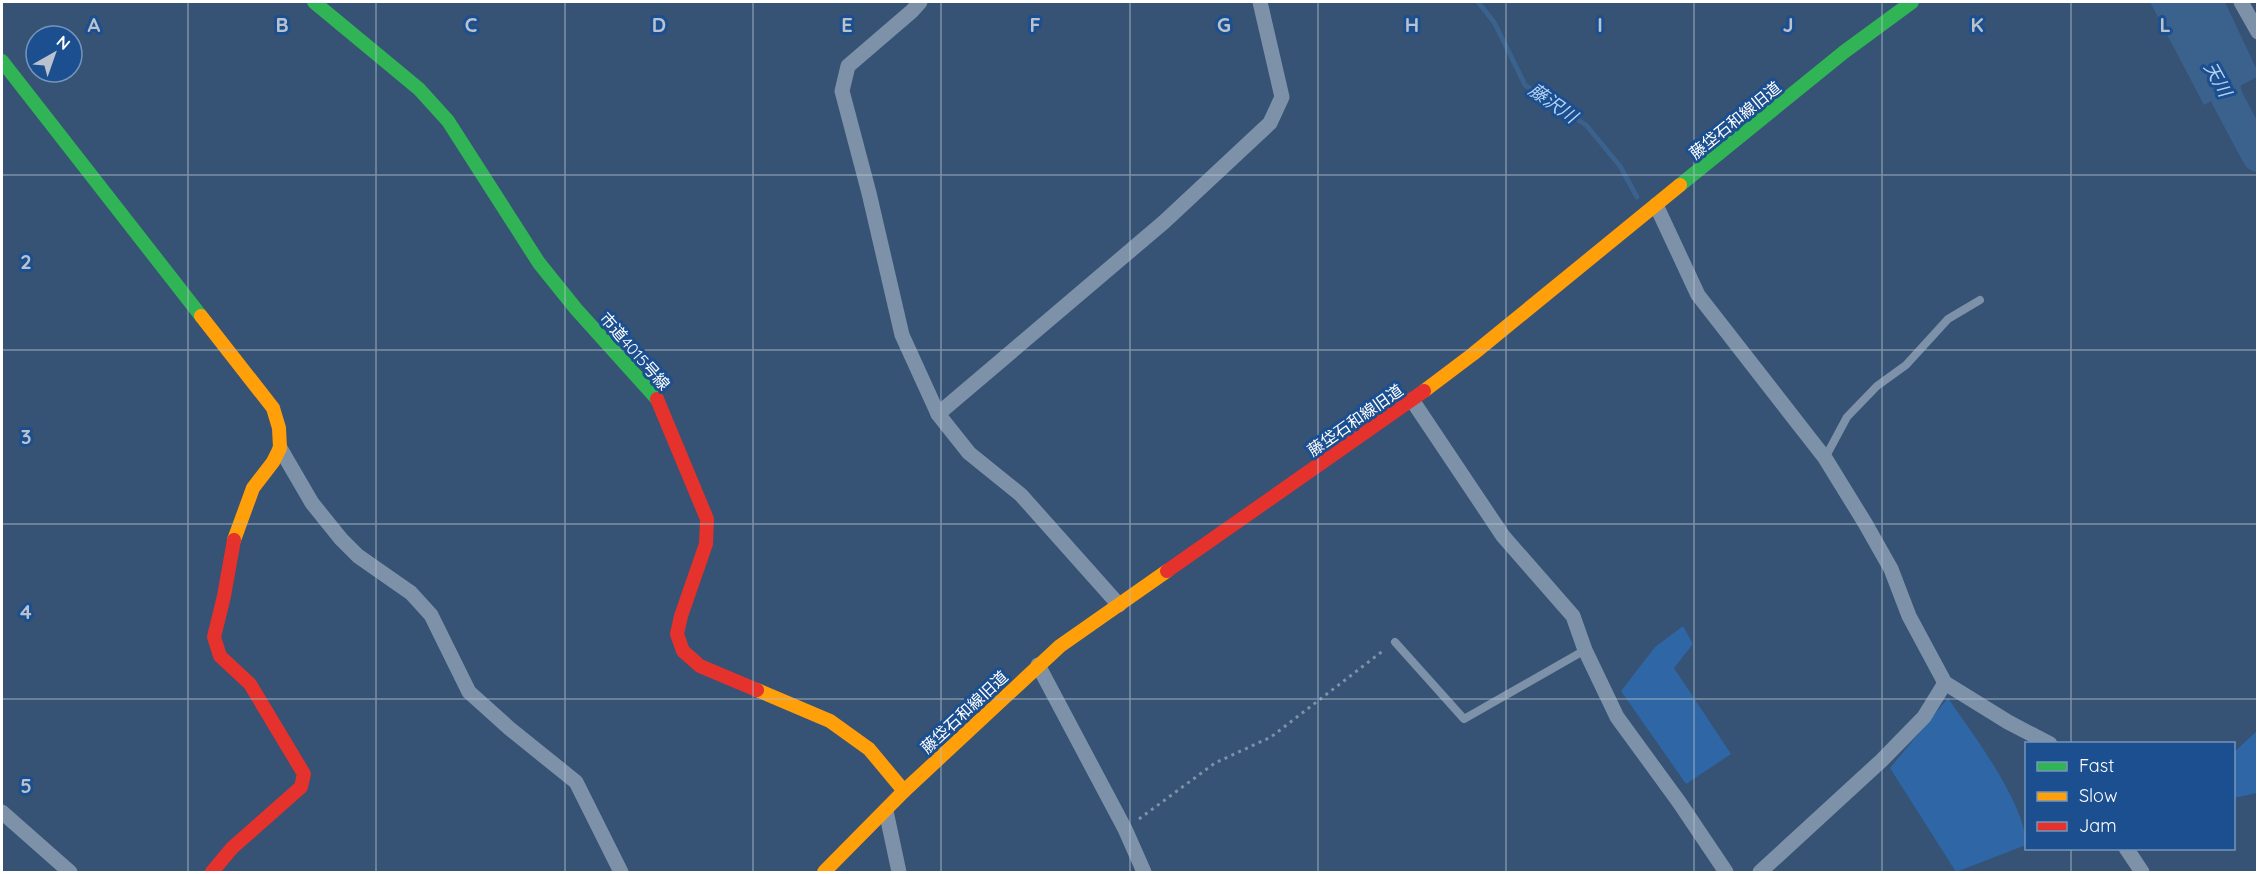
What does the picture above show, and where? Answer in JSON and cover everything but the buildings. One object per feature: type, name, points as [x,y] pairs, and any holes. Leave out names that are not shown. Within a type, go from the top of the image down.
[{"type":"street","name":"市道4015号線","points":[[314,2],[419,89],[448,121],[539,263],[576,309],[659,402],[707,519],[706,544],[677,634],[683,651],[700,666],[830,721],[869,749],[904,791]]},
{"type":"street","points":[[920,2],[848,66],[842,91],[867,183],[902,335],[938,414],[969,453],[1021,495],[1119,604]]},
{"type":"street","points":[[938,414],[1164,222],[1270,123],[1282,97],[1260,2]]},
{"type":"street","name":"藤垈石和線旧道","points":[[824,873],[904,791],[1060,646],[1412,400],[1473,354],[1844,52],[1912,2]]},
{"type":"street","points":[[2241,2],[2257,29]]},
{"type":"street","points":[[2,61],[273,408],[279,428],[280,448],[312,503],[340,539],[358,556],[411,593],[431,615],[469,692],[509,728],[576,782],[621,873]]},
{"type":"street","points":[[1656,205],[1698,295],[1825,458],[1890,569],[1910,616],[1945,683],[2008,722],[2046,742]]},
{"type":"street","points":[[1412,400],[1503,536],[1573,616],[1585,650],[1617,717],[1679,802],[1726,873]]},
{"type":"street","points":[[212,873],[232,848],[301,787],[304,774],[250,684],[220,656],[213,637],[224,596],[235,532],[250,494],[280,448]]},
{"type":"street","points":[[1038,665],[1125,829],[1144,873]]},
{"type":"street","points":[[1760,873],[1882,760],[1924,717],[1945,683]]},
{"type":"street","points":[[886,811],[899,873]]},
{"type":"street","points":[[2,812],[70,873]]},
{"type":"street","points":[[2128,850],[2142,873]]},
{"type":"lane","points":[[1825,458],[1847,417],[1877,386],[1906,365],[1948,318],[1980,300]]},
{"type":"lane","points":[[1395,642],[1464,719],[1585,650]]},
{"type":"path","points":[[1125,829],[1215,763],[1271,737],[1395,642]]},
{"type":"shaded area","points":[[1683,626],[1693,644],[1674,668],[1731,754],[1686,784],[1621,691],[1655,647]]},
{"type":"shaded area","points":[[1948,698],[2008,790],[2024,828],[2025,845],[1956,872],[1890,768]]},
{"type":"shaded area","points":[[2257,731],[2257,793],[2235,798],[2235,751]]},
{"type":"water","points":[[2150,2],[2225,2],[2257,70],[2257,77],[2204,105]]},
{"type":"waterway","name":"藤沢川","points":[[1478,2],[1494,22],[1525,85],[1586,125],[1620,166],[1637,197]]},
{"type":"waterway","name":"天川","points":[[2181,2],[2215,76],[2225,90],[2258,156]]},
{"type":"traffic: fast","points":[[314,2],[419,89],[448,121],[539,263],[576,309],[657,399]]},
{"type":"traffic: fast","points":[[1680,185],[1844,52],[1912,2]]},
{"type":"traffic: fast","points":[[2,61],[201,316]]},
{"type":"traffic: slow","points":[[1424,391],[1473,354],[1680,185]]},
{"type":"traffic: slow","points":[[201,316],[273,408],[279,428],[280,448],[273,462],[253,488],[234,540]]},
{"type":"traffic: slow","points":[[824,872],[904,791],[1060,646],[1167,571]]},
{"type":"traffic: slow","points":[[757,690],[830,721],[869,749],[904,791]]},
{"type":"traffic: jam","points":[[1167,571],[1424,391]]},
{"type":"traffic: jam","points":[[657,399],[707,519],[706,544],[677,634],[683,651],[700,666],[757,690]]},
{"type":"traffic: jam","points":[[212,872],[232,848],[301,787],[304,774],[250,684],[220,656],[214,637],[234,540]]}]
